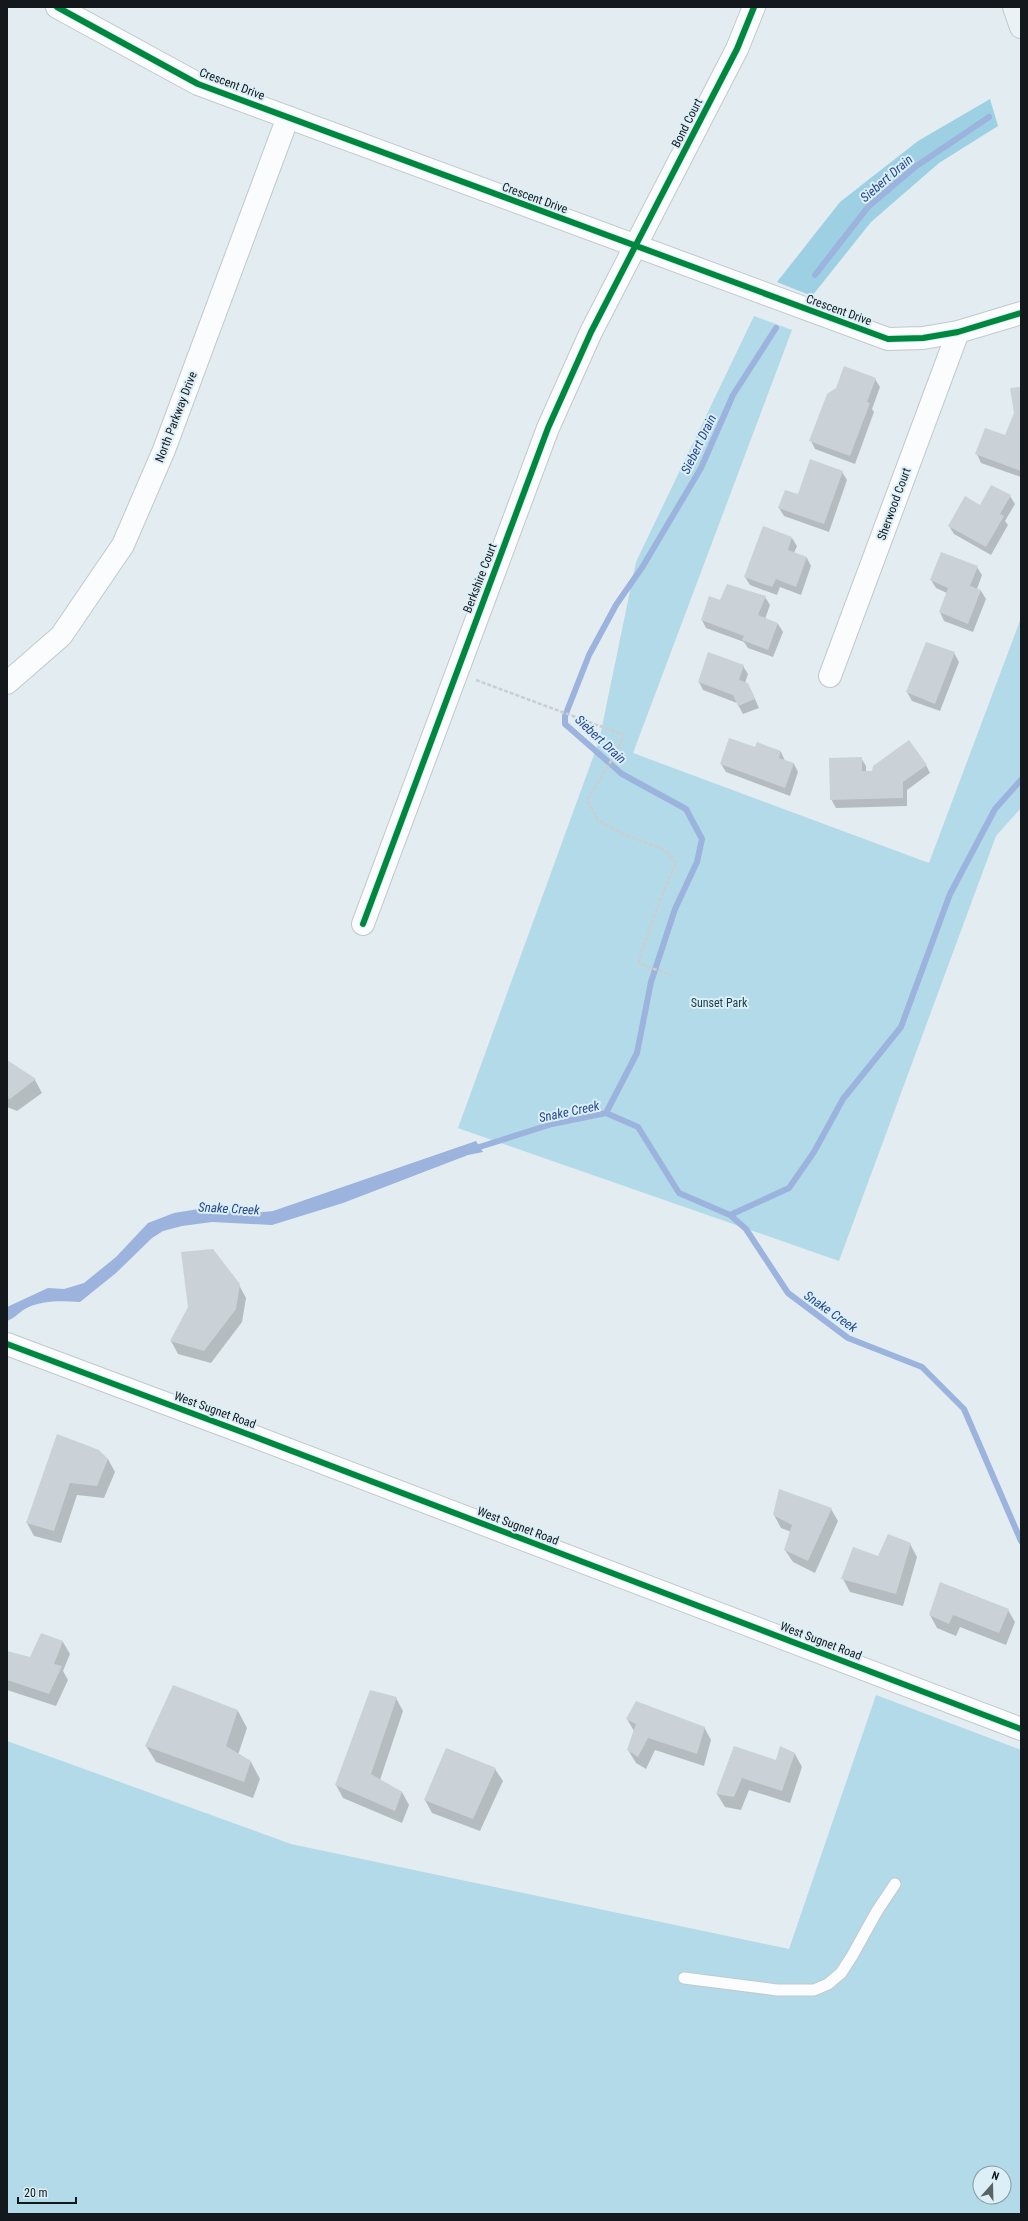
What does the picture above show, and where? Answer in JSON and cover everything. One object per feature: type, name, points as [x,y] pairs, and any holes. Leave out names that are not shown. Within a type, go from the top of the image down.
[{"type":"street","name":"Crescent Drive","points":[[57,7],[198,84],[888,339],[922,338],[958,332],[1021,313]]},
{"type":"street","name":"Bond Court","points":[[636,247],[738,49],[754,7]]},
{"type":"street","name":"North Parkway Drive","points":[[7,683],[61,636],[123,545],[164,450],[288,117]]},
{"type":"street","name":"Berkshire Court","points":[[363,924],[548,428],[591,332],[636,247]]},
{"type":"street","name":"Sherwood Court","points":[[830,676],[958,332]]},
{"type":"street","name":"West Sugnet Road","points":[[7,1344],[250,1435],[1021,1730]]},
{"type":"lane","points":[[684,1978],[796,1991],[814,1990],[839,1981],[877,1911],[896,1884]]},
{"type":"path","points":[[456,673],[624,735],[616,753],[602,772],[587,800],[598,820],[623,834],[665,850],[676,863],[661,897],[639,959],[640,964],[671,975]]},
{"type":"green space","name":"Sunset Park","points":[[754,316],[792,330],[633,753],[929,863],[1021,618],[1021,808],[996,836],[839,1261],[458,1128],[599,741],[636,562]]},
{"type":"green space","points":[[876,1695],[1021,1750],[1021,2214],[7,2214],[7,1741],[291,1844],[789,1949]]},
{"type":"shaded area","points":[[990,99],[998,126],[939,163],[871,222],[812,296],[777,282],[840,202],[918,141]]},
{"type":"shaded area","points":[[476,1141],[483,1152],[468,1155],[343,1203],[272,1225],[212,1222],[182,1226],[163,1231],[152,1238],[116,1273],[80,1302],[59,1301],[38,1304],[25,1309],[7,1321],[7,1307],[48,1288],[64,1289],[84,1283],[116,1257],[148,1223],[174,1213],[205,1208],[253,1213],[273,1211]]},
{"type":"building","points":[[844,366],[876,378],[867,402],[870,403],[850,456],[809,441],[827,394],[836,388]]},
{"type":"building","points":[[1021,387],[1021,471],[975,454],[985,428],[1005,435],[1014,413],[1010,388]]},
{"type":"building","points":[[810,459],[843,471],[824,524],[778,508],[785,490],[798,494]]},
{"type":"building","points":[[991,485],[1011,495],[1000,514],[1004,516],[986,547],[948,526],[965,496],[980,505]]},
{"type":"building","points":[[763,526],[792,537],[788,550],[807,557],[796,587],[776,579],[772,587],[744,577]]},
{"type":"building","points":[[941,552],[978,566],[970,586],[981,590],[968,624],[939,612],[948,588],[930,580]]},
{"type":"building","points":[[727,584],[766,596],[758,615],[778,623],[768,650],[742,640],[744,636],[701,620],[709,596],[720,600]]},
{"type":"building","points":[[926,642],[955,652],[935,704],[906,692]]},
{"type":"building","points":[[708,652],[744,665],[739,680],[748,683],[755,699],[738,706],[733,695],[698,682]]},
{"type":"building","points":[[729,738],[755,747],[757,742],[781,751],[779,758],[794,763],[785,788],[720,764]]},
{"type":"building","points":[[909,740],[927,765],[903,782],[903,798],[830,800],[829,758],[862,757],[862,771],[872,771],[873,766]]},
{"type":"building","points":[[7,1060],[36,1079],[10,1099],[7,1098]]},
{"type":"building","points":[[213,1249],[240,1284],[236,1309],[204,1351],[170,1341],[188,1307],[181,1252]]},
{"type":"building","points":[[57,1434],[99,1450],[108,1459],[97,1486],[70,1483],[54,1531],[26,1523]]},
{"type":"building","points":[[779,1489],[832,1508],[808,1561],[784,1550],[792,1525],[773,1515]]},
{"type":"building","points":[[888,1534],[911,1543],[896,1594],[841,1579],[853,1547],[878,1556]]},
{"type":"building","points":[[940,1582],[1009,1609],[999,1633],[953,1615],[949,1624],[929,1615]]},
{"type":"building","points":[[41,1633],[63,1641],[54,1664],[62,1666],[49,1694],[7,1680],[7,1651],[30,1657]]},
{"type":"building","points":[[173,1685],[238,1710],[226,1746],[251,1761],[244,1782],[145,1746]]},
{"type":"building","points":[[370,1690],[397,1697],[371,1774],[402,1792],[395,1811],[335,1785]]},
{"type":"building","points":[[636,1701],[705,1727],[697,1754],[648,1738],[638,1757],[627,1750],[636,1724],[626,1719]]},
{"type":"building","points":[[734,1746],[776,1760],[780,1746],[795,1753],[782,1791],[742,1778],[734,1797],[716,1794]]},
{"type":"building","points":[[446,1748],[496,1768],[473,1819],[424,1800]]},
{"type":"waterway","name":"Siebert Drain","points":[[815,275],[868,207],[915,167],[989,117]]},
{"type":"waterway","name":"Siebert Drain","points":[[606,1113],[637,1053],[651,982],[675,909],[697,862],[702,839],[686,809],[622,774],[565,724],[565,716],[589,655],[616,605],[643,566],[701,468],[733,395],[776,328]]},
{"type":"waterway","points":[[730,1215],[789,1188],[814,1152],[843,1099],[901,1027],[950,894],[995,809],[1021,780]]},
{"type":"waterway","name":"Snake Creek","points":[[473,1149],[552,1124],[606,1113],[638,1127],[679,1193],[730,1215],[746,1229],[788,1293],[848,1338],[922,1367],[964,1409],[1021,1541]]},
{"type":"cycle path","points":[[57,7],[198,84],[888,339],[923,338],[958,332],[1021,313]]},
{"type":"cycle path","points":[[363,924],[548,428],[591,332],[737,49],[754,7]]},
{"type":"cycle path","points":[[7,1344],[1021,1729]]}]
